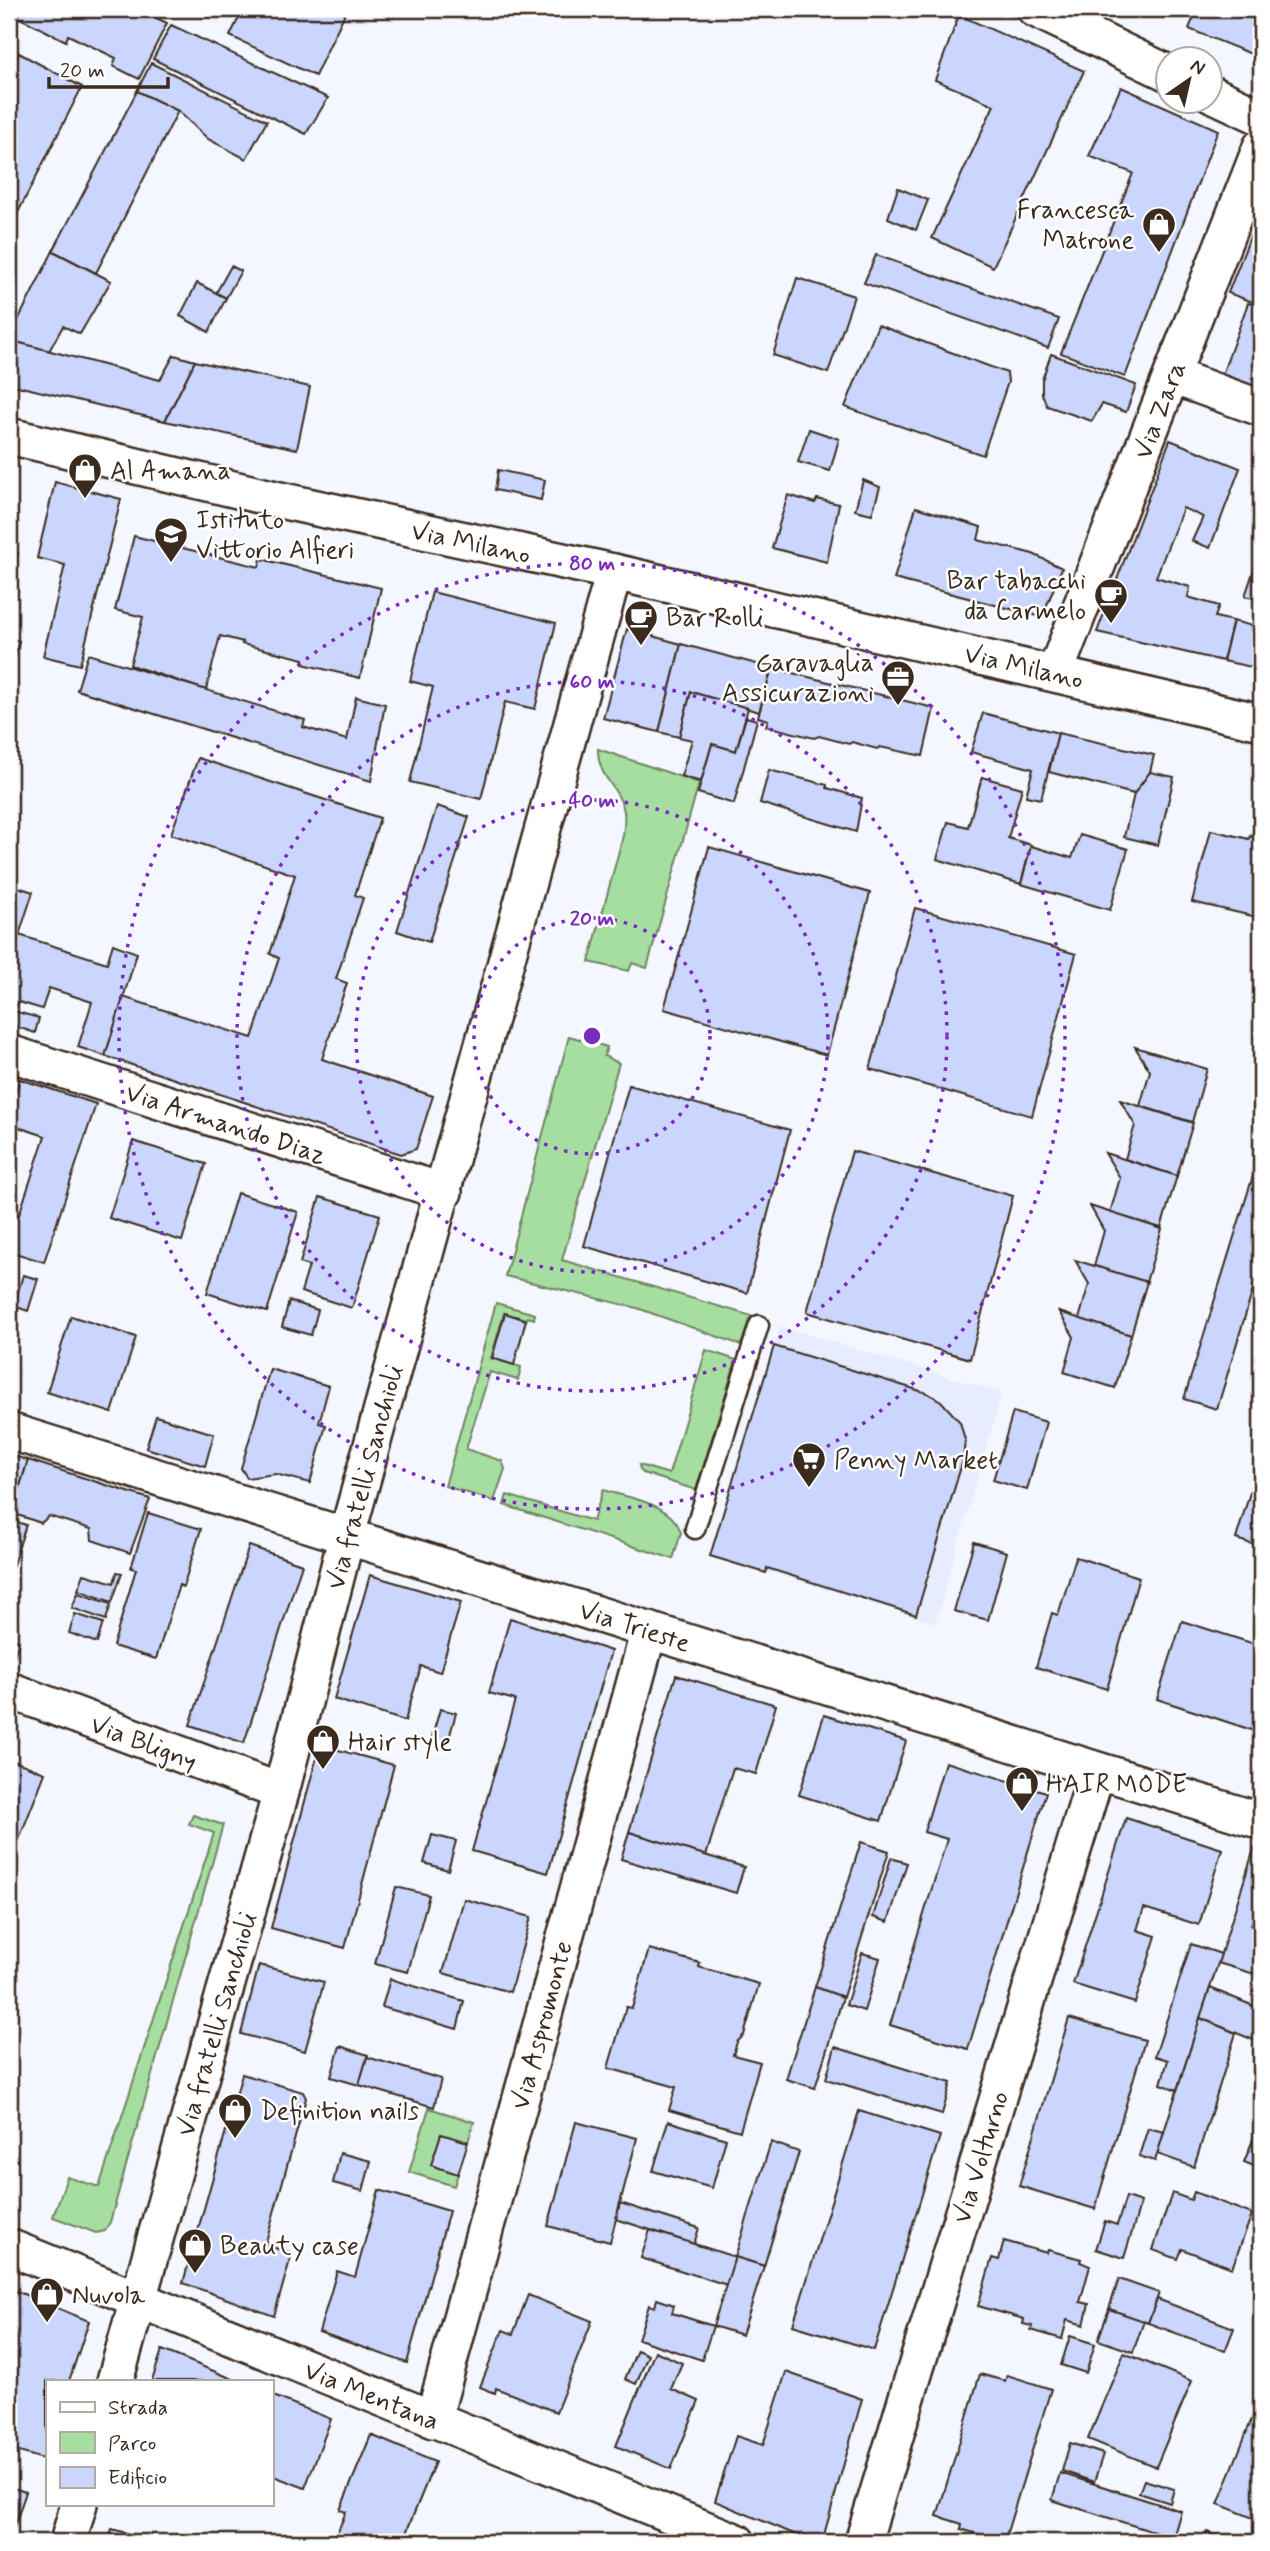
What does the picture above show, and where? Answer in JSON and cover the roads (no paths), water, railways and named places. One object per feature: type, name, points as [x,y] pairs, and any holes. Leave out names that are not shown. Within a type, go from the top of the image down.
[{"type":"street","points":[[1035,9],[1154,66]]},
{"type":"street","points":[[1224,100],[1261,117]]},
{"type":"street","name":"Via Zara","points":[[1055,673],[1261,147]]},
{"type":"street","points":[[1172,376],[1261,408]]},
{"type":"street","name":"Via Milano","points":[[9,436],[297,504],[614,572],[1261,722]]},
{"type":"street","name":"Via fratelli Sanchioli","points":[[115,2380],[281,1792],[347,1535],[614,572]]},
{"type":"street","name":"Via Armando Diaz","points":[[9,1053],[444,1192]]},
{"type":"street","name":"Via Trieste","points":[[9,1431],[1261,1821]]},
{"type":"street","name":"Via Aspromonte","points":[[433,2420],[649,1630]]},
{"type":"street","name":"Via Bligny","points":[[9,1690],[281,1792]]},
{"type":"street","name":"Via Volturno","points":[[863,2542],[1097,1771]]},
{"type":"street","name":"Via Mentana","points":[[9,2247],[737,2542]]},
{"type":"street","points":[[68,2542],[78,2506]]},
{"type":"lane","points":[[695,1529],[759,1325]]},
{"type":"place","name":"Francesca Matrone","points":[[1159,254]]},
{"type":"place","name":"Al Amana","points":[[85,500]]},
{"type":"place","name":"Istituto Vittorio Alfieri","points":[[171,564]]},
{"type":"place","name":"Bar tabacchi da Carmelo","points":[[1111,625]]},
{"type":"place","name":"Bar Rolli","points":[[641,647]]},
{"type":"place","name":"Garavaglia Assicurazioni","points":[[898,707]]},
{"type":"place","name":"Penny Market","points":[[809,1489]]},
{"type":"place","name":"Hair style","points":[[323,1771]]},
{"type":"place","name":"HAIR MODE","points":[[1022,1813]]},
{"type":"place","name":"Definition nails","points":[[235,2140]]},
{"type":"place","name":"Beauty case","points":[[195,2275]]},
{"type":"place","name":"Nuvola","points":[[47,2324]]}]
